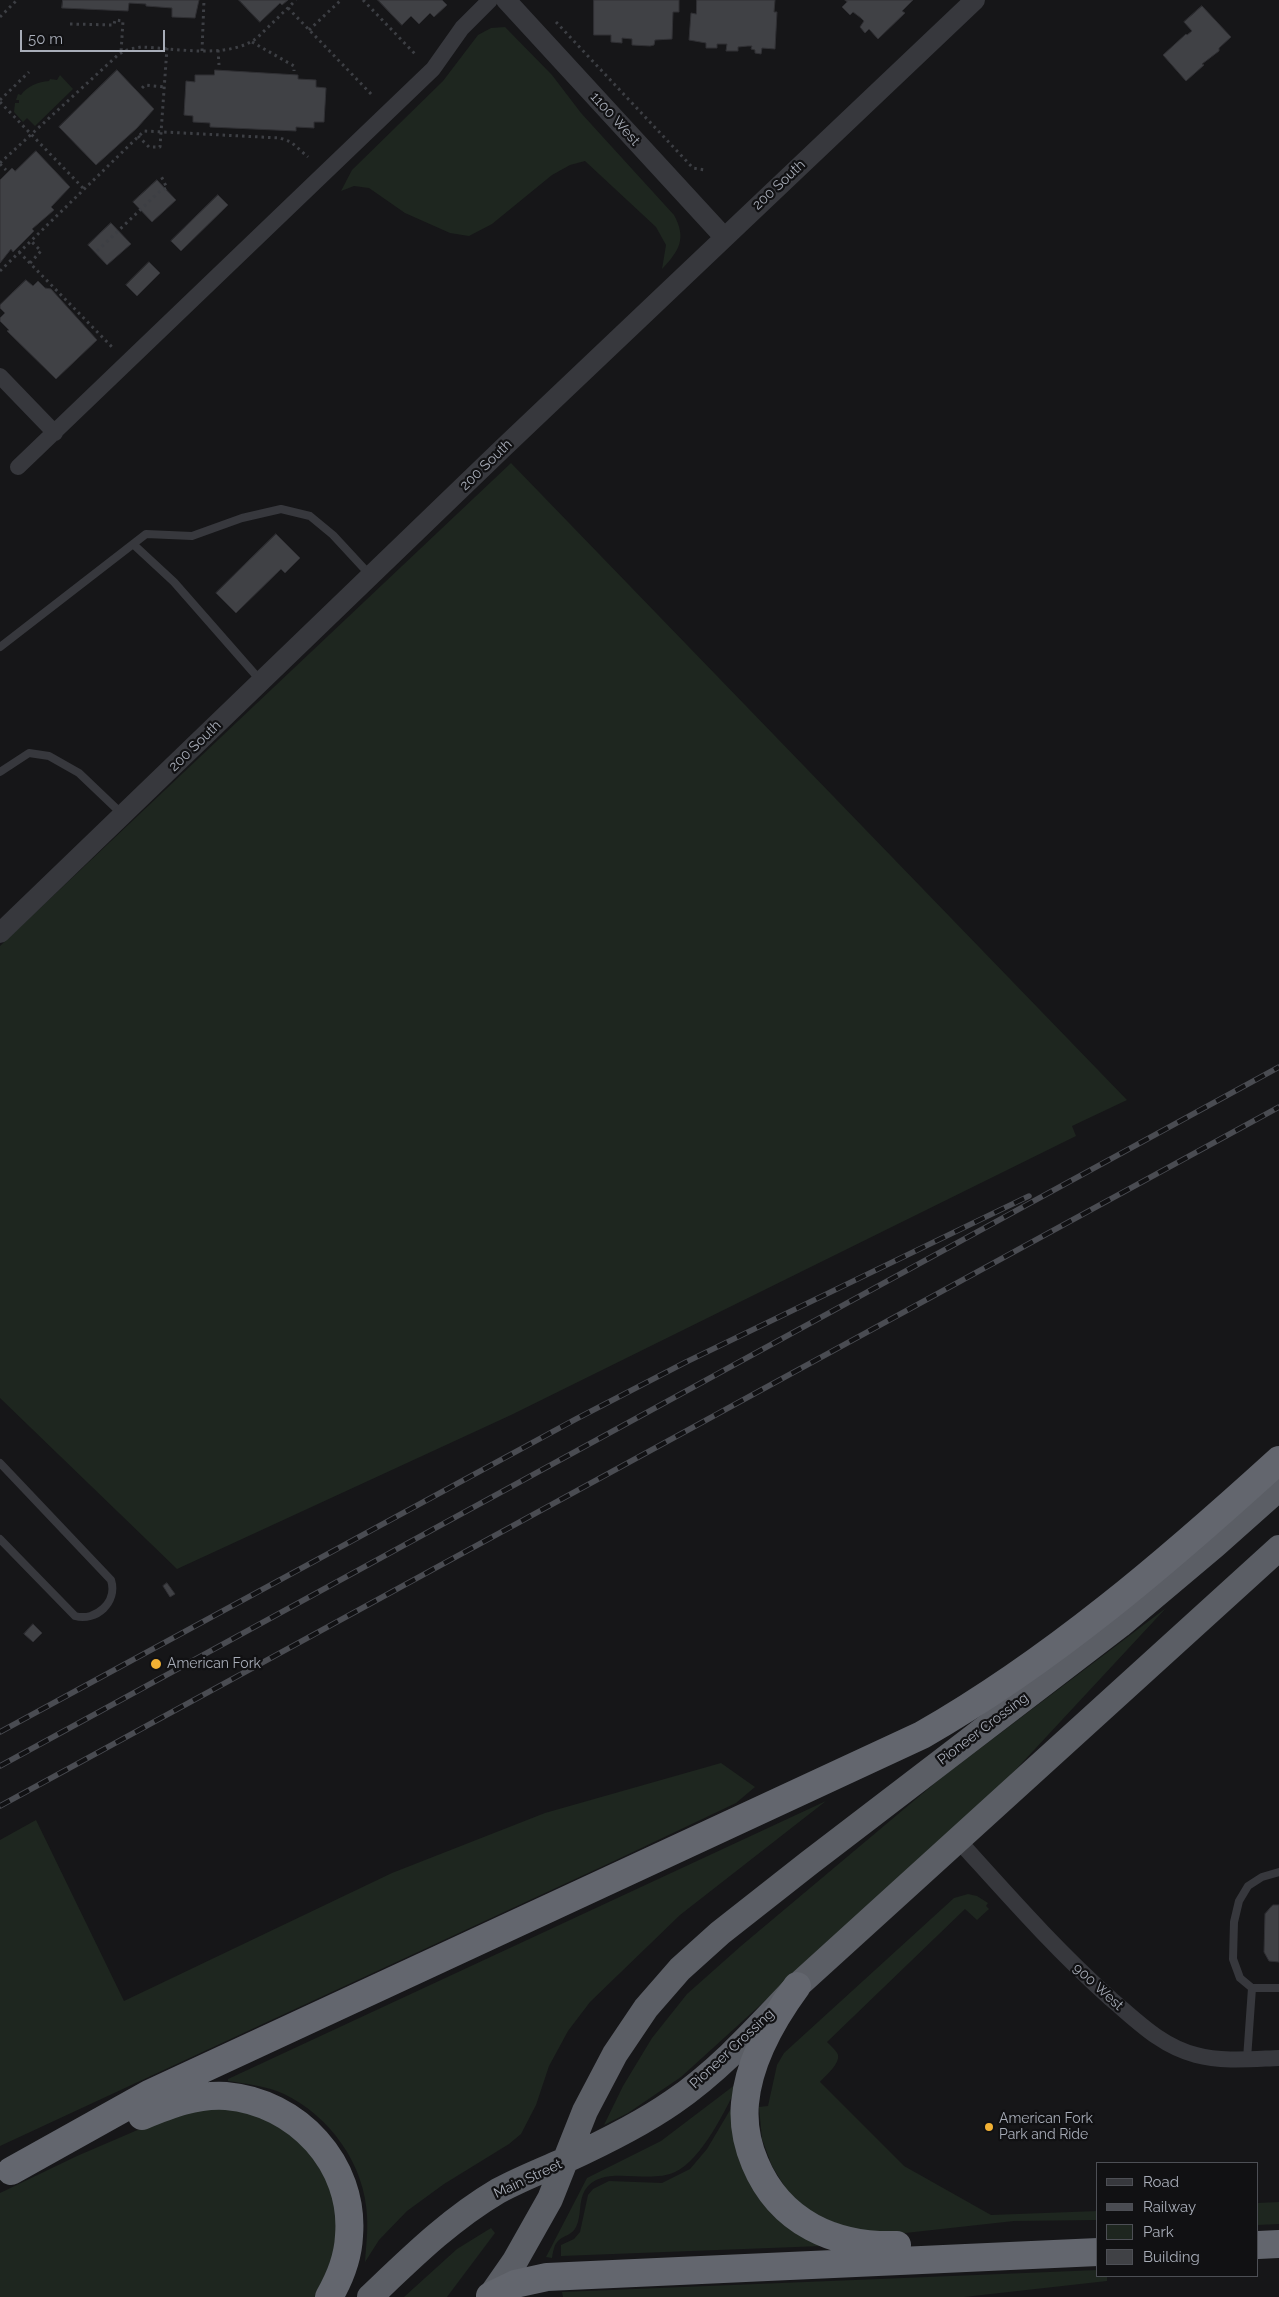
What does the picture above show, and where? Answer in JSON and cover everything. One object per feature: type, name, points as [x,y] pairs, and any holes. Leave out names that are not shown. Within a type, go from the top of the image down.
[{"type":"highway","points":[[6,2174],[149,2094],[922,1735],[1001,1686],[1101,1612],[1195,1536],[1279,1460]]},
{"type":"highway","name":"Pioneer Crossing","points":[[567,2159],[585,2111],[615,2054],[657,1994],[702,1948],[809,1863],[1120,1625],[1279,1488]]},
{"type":"highway","name":"Pioneer Crossing","points":[[567,2159],[636,2125],[675,2101],[734,2051],[797,1986],[1279,1548]]},
{"type":"highway","points":[[797,1986],[783,2005],[761,2046],[747,2086],[745,2104],[747,2138],[754,2160],[765,2184],[789,2213],[805,2224],[839,2239],[877,2245],[1086,2238],[1096,2240]]},
{"type":"highway","points":[[6,2174],[160,2109],[192,2098],[208,2096],[241,2098],[271,2107],[298,2123],[320,2145],[331,2161],[346,2197],[349,2216],[347,2252],[343,2269],[329,2297]]},
{"type":"highway","name":"Main Street","points":[[490,2297],[529,2238],[550,2199],[567,2159]]},
{"type":"highway","name":"Main Street","points":[[370,2297],[424,2246],[469,2210],[511,2184],[567,2159]]},
{"type":"highway","points":[[1259,2245],[1279,2244]]},
{"type":"highway","points":[[490,2297],[515,2284],[546,2277],[1096,2252]]},
{"type":"street","points":[[18,467],[433,69],[462,28],[490,0]]},
{"type":"street","name":"1100 West","points":[[506,0],[724,238]]},
{"type":"street","name":"200 South","points":[[0,933],[371,575],[975,0]]},
{"type":"street","points":[[0,376],[55,433]]},
{"type":"street","name":"900 West","points":[[958,1840],[1069,1961],[1148,2032],[1172,2046],[1207,2057],[1279,2058]]},
{"type":"lane","points":[[0,647],[146,534],[192,536],[242,518],[282,509],[310,516],[333,535],[371,575]]},
{"type":"lane","points":[[133,544],[174,582],[262,682]]},
{"type":"lane","points":[[0,772],[29,753],[48,756],[79,772],[123,815]]},
{"type":"lane","points":[[0,1463],[111,1580],[114,1589],[112,1598],[107,1606],[92,1615],[81,1618],[75,1616],[0,1540]]},
{"type":"lane","points":[[1279,1872],[1262,1877],[1248,1886],[1239,1901],[1234,1922],[1233,1959],[1240,1978],[1252,1988],[1279,1988]]},
{"type":"lane","points":[[1247,2058],[1252,1988]]},
{"type":"path","points":[[0,17],[17,0]]},
{"type":"path","points":[[202,50],[204,0]]},
{"type":"path","points":[[6,170],[0,164],[104,66],[129,48],[218,50],[252,42],[296,0]]},
{"type":"path","points":[[309,30],[341,0]]},
{"type":"path","points":[[364,0],[416,54]]},
{"type":"path","points":[[288,8],[373,96]]},
{"type":"path","points":[[70,24],[114,25],[115,20],[123,21],[121,53]]},
{"type":"path","points":[[555,21],[693,168],[705,170]]},
{"type":"path","points":[[252,42],[294,66],[294,71]]},
{"type":"path","points":[[138,136],[149,147],[160,147],[167,48]]},
{"type":"path","points":[[218,50],[219,65]]},
{"type":"path","points":[[29,72],[0,101],[84,189]]},
{"type":"path","points":[[142,88],[145,85],[164,87]]},
{"type":"path","points":[[0,271],[144,131],[280,138],[291,142],[308,157]]},
{"type":"path","points":[[96,251],[159,192],[167,188],[160,174]]},
{"type":"path","points":[[30,263],[41,251],[31,241]]},
{"type":"path","points":[[19,252],[112,347]]},
{"type":"green space","points":[[505,27],[552,75],[581,113],[674,215],[680,231],[679,244],[673,256],[662,269],[666,245],[656,227],[585,161],[570,165],[552,175],[492,224],[469,236],[450,233],[405,213],[369,188],[354,186],[341,191],[352,170],[443,81],[478,35],[491,28]]},
{"type":"green space","points":[[60,75],[73,89],[35,126],[27,118],[23,122],[14,112],[15,103],[19,103],[19,100],[16,100],[18,94],[21,95],[26,89],[37,83],[49,81],[50,79],[57,80]]},
{"type":"green space","points":[[511,463],[1127,1100],[1072,1126],[1076,1136],[511,1415],[177,1569],[0,1398],[0,946]]},
{"type":"green space","points":[[1166,1608],[995,1792],[681,2077],[628,2113],[604,2125],[623,2086],[652,2038],[687,1994],[741,1946],[941,1778]]},
{"type":"green space","points":[[721,1763],[755,1787],[736,1803],[0,2146],[0,1840],[36,1820],[124,2001],[392,1873],[545,1813]]},
{"type":"green space","points":[[826,1801],[680,1915],[590,2002],[568,2031],[549,2066],[536,2105],[521,2134],[509,2144],[444,2184],[407,2211],[379,2240],[365,2262],[367,2222],[365,2197],[360,2179],[342,2144],[316,2115],[301,2103],[284,2094],[264,2087],[228,2081],[228,2079]]},
{"type":"green space","points":[[968,1894],[977,1896],[988,1903],[986,1906],[989,1909],[977,1920],[965,1909],[827,2042],[836,2052],[838,2058],[835,2066],[820,2082],[904,2166],[991,2215],[1096,2211],[1096,2220],[1014,2221],[887,2235],[860,2233],[811,2213],[788,2192],[772,2166],[762,2139],[759,2107],[768,2106],[777,2065],[784,2053],[954,1898]]},
{"type":"green space","points":[[740,2081],[713,2132],[695,2156],[675,2172],[664,2175],[614,2176],[593,2182],[583,2195],[578,2222],[574,2230],[557,2242],[552,2258],[546,2257],[587,2178],[661,2141]]},
{"type":"green space","points":[[228,2102],[301,2130],[347,2217],[317,2297],[0,2297],[0,2193],[77,2156],[191,2107]]},
{"type":"green space","points":[[733,2105],[740,2138],[822,2246],[561,2256],[561,2245],[574,2239],[580,2232],[588,2195],[593,2189],[609,2181],[662,2183],[690,2169],[707,2149]]},
{"type":"green space","points":[[1279,2202],[1279,2224],[1259,2225],[1259,2203]]},
{"type":"green space","points":[[491,2228],[495,2233],[447,2297],[404,2297],[457,2249]]},
{"type":"green space","points":[[1096,2270],[1096,2277],[1107,2277],[1107,2281],[964,2297],[563,2297],[562,2292]]},
{"type":"building","points":[[63,0],[199,0],[195,18],[172,17],[172,8],[146,6],[146,4],[129,3],[128,11],[62,8]]},
{"type":"building","points":[[239,0],[288,0],[282,5],[280,3],[260,22]]},
{"type":"building","points":[[378,0],[442,0],[447,5],[434,17],[430,13],[419,24],[411,16],[402,25]]},
{"type":"building","points":[[594,0],[679,0],[679,12],[673,12],[672,39],[655,40],[654,45],[650,46],[632,45],[632,39],[622,38],[622,43],[611,42],[611,35],[594,35]]},
{"type":"building","points":[[697,0],[775,0],[774,12],[777,12],[775,49],[762,48],[761,54],[755,53],[755,50],[751,49],[752,46],[738,47],[738,51],[726,51],[727,44],[717,44],[717,48],[706,48],[706,43],[689,40],[691,13],[696,14]]},
{"type":"building","points":[[845,0],[913,0],[902,11],[905,13],[878,39],[869,29],[865,33],[860,27],[864,21],[861,18],[853,12],[850,15],[842,7],[847,2]]},
{"type":"building","points":[[1202,6],[1231,37],[1219,48],[1219,51],[1202,64],[1204,65],[1186,81],[1163,55],[1186,34],[1192,31],[1184,22]]},
{"type":"building","points":[[117,70],[154,109],[137,128],[96,165],[59,127]]},
{"type":"building","points":[[215,70],[298,75],[298,79],[316,80],[316,87],[326,88],[324,122],[314,122],[314,128],[296,127],[296,131],[210,127],[210,123],[193,122],[193,116],[184,115],[186,81],[195,82],[195,75],[214,75]]},
{"type":"building","points":[[36,151],[70,187],[51,207],[54,210],[32,229],[34,231],[13,252],[11,249],[0,263],[0,180],[12,168],[15,171]]},
{"type":"building","points":[[157,180],[176,200],[152,222],[133,202]]},
{"type":"building","points":[[218,195],[228,205],[181,251],[171,241]]},
{"type":"building","points":[[111,223],[131,244],[107,265],[88,245]]},
{"type":"building","points":[[149,262],[160,273],[137,296],[126,285]]},
{"type":"building","points":[[26,280],[33,286],[38,281],[45,288],[51,289],[97,340],[56,379],[7,331],[9,330],[0,321],[0,318],[5,313],[0,308],[0,305]]},
{"type":"building","points":[[276,534],[300,558],[285,573],[281,569],[236,613],[216,593]]},
{"type":"building","points":[[167,1583],[175,1594],[170,1597],[163,1586]]},
{"type":"building","points":[[33,1624],[42,1633],[33,1642],[24,1634]]},
{"type":"building","points":[[1273,1905],[1279,1905],[1279,1962],[1269,1961],[1264,1952],[1265,1914]]},
{"type":"railway","points":[[0,1766],[1279,1067]]},
{"type":"railway","points":[[0,1806],[1279,1107]]},
{"type":"railway","points":[[0,1732],[576,1419],[686,1362],[1029,1196]]},
{"type":"place","name":"American Fork","points":[[156,1664]]},
{"type":"place","name":"American Fork Park and Ride","points":[[989,2127]]}]
